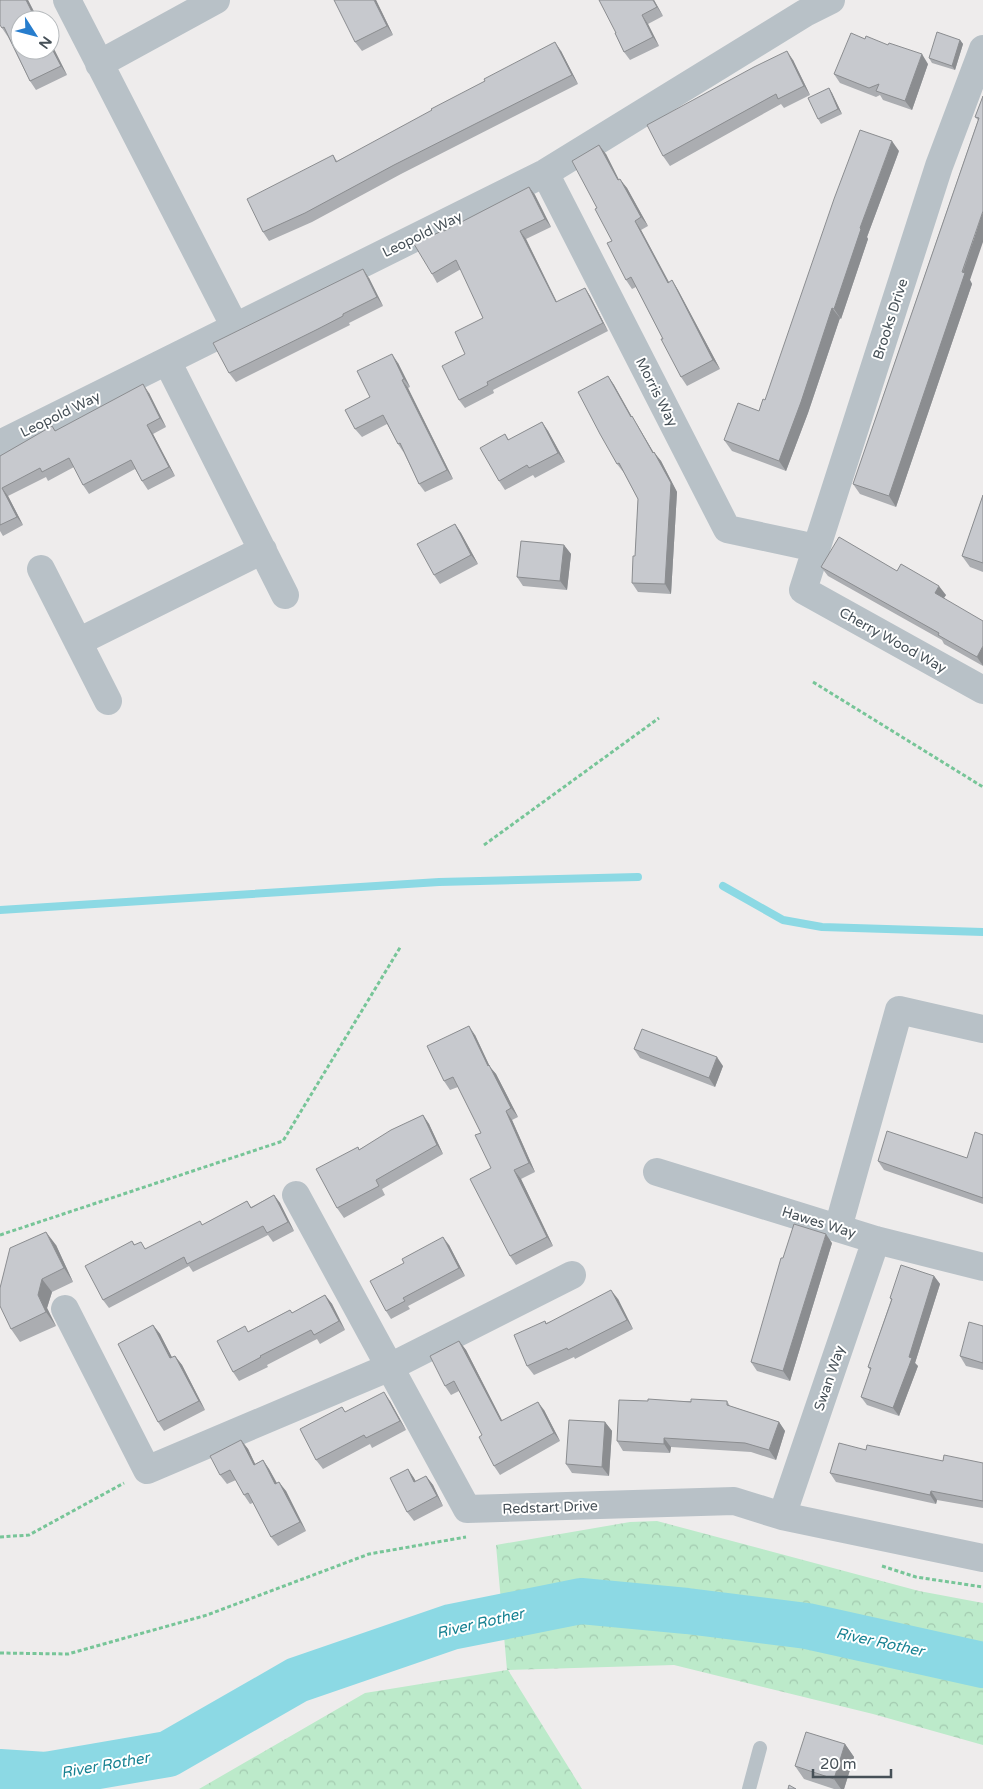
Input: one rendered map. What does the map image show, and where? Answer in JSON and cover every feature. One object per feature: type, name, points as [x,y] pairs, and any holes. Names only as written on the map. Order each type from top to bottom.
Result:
[{"type":"street","points":[[67,0],[235,327]]},
{"type":"street","points":[[100,64],[216,0]]},
{"type":"street","name":"Leopold Way","points":[[0,444],[545,173],[807,6],[831,0]]},
{"type":"street","name":"Brooks Drive","points":[[803,590],[939,166],[983,49]]},
{"type":"street","name":"Morris Way","points":[[545,173],[727,529],[816,548]]},
{"type":"street","points":[[167,361],[285,595]]},
{"type":"street","points":[[78,642],[263,550]]},
{"type":"street","points":[[40,568],[108,701]]},
{"type":"street","name":"Cherry Wood Way","points":[[803,590],[983,690]]},
{"type":"street","points":[[838,1228],[899,1010],[983,1030]]},
{"type":"street","name":"Hawes Way","points":[[657,1172],[876,1240],[983,1267]]},
{"type":"street","name":"Redstart Drive","points":[[296,1195],[467,1509],[734,1501],[782,1516],[983,1558]]},
{"type":"street","name":"Swan Way","points":[[782,1516],[876,1240]]},
{"type":"street","points":[[65,1309],[147,1470],[390,1367],[572,1276]]},
{"type":"lane","points":[[749,1789],[760,1748]]},
{"type":"path","points":[[813,682],[983,787]]},
{"type":"path","points":[[484,845],[659,718]]},
{"type":"path","points":[[0,1235],[283,1141],[401,946]]},
{"type":"path","points":[[0,1537],[29,1535],[147,1470]]},
{"type":"path","points":[[0,1653],[68,1654],[208,1615],[369,1554],[475,1536]]},
{"type":"green space","points":[[657,1521],[919,1591],[983,1603],[983,1745],[873,1714],[674,1665],[508,1670],[582,1789],[199,1789],[365,1693],[507,1670],[496,1545],[630,1522]]},
{"type":"building","points":[[0,0],[26,0],[31,10],[10,10],[10,39],[4,27],[2,28],[0,25]]},
{"type":"building","points":[[334,0],[374,0],[387,26],[355,42]]},
{"type":"building","points":[[599,0],[653,0],[657,7],[642,15],[653,37],[624,52]]},
{"type":"building","points":[[937,32],[960,40],[952,66],[929,58]]},
{"type":"building","points":[[851,33],[865,39],[866,36],[888,45],[889,43],[922,54],[905,101],[876,91],[879,84],[869,88],[834,74]]},
{"type":"building","points":[[555,42],[572,75],[394,165],[305,213],[263,232],[247,199],[333,155],[336,162],[485,81],[484,79]]},
{"type":"building","points":[[787,51],[804,86],[778,99],[776,94],[663,156],[647,125]]},
{"type":"building","points":[[20,60],[58,60],[61,66],[30,81]]},
{"type":"building","points":[[829,88],[838,109],[818,119],[808,98]]},
{"type":"building","points":[[983,96],[983,211],[962,272],[965,273],[889,496],[853,484],[979,118],[975,117]]},
{"type":"building","points":[[860,130],[892,141],[779,461],[724,440],[738,403],[759,411],[763,399],[765,400],[834,199]]},
{"type":"building","points":[[599,145],[641,217],[635,221],[668,283],[672,280],[713,360],[681,377],[631,277],[626,280],[607,243],[612,241],[572,161]]},
{"type":"building","points":[[529,187],[545,219],[520,231],[556,302],[585,288],[603,323],[487,382],[488,385],[459,400],[442,366],[465,354],[455,332],[483,318],[456,260],[432,274],[414,244],[444,231]]},
{"type":"building","points":[[363,269],[377,297],[318,329],[229,373],[213,343]]},
{"type":"building","points":[[392,354],[404,379],[402,380],[447,470],[419,484],[400,443],[398,444],[383,415],[355,429],[345,410],[370,397],[357,371]]},
{"type":"building","points":[[608,376],[671,483],[665,584],[632,583],[638,499],[578,392]]},
{"type":"building","points":[[143,384],[160,418],[147,425],[169,467],[142,481],[131,460],[83,485],[69,458],[42,472],[40,468],[2,488],[17,517],[0,525],[0,456],[52,426],[55,431]]},
{"type":"building","points":[[542,422],[558,453],[529,468],[527,465],[499,481],[480,448],[505,434],[508,440]]},
{"type":"building","points":[[983,495],[983,563],[962,556]]},
{"type":"building","points":[[455,524],[471,555],[434,575],[417,544]]},
{"type":"building","points":[[839,537],[897,571],[901,564],[939,586],[935,593],[983,621],[983,646],[977,657],[938,635],[939,633],[821,567]]},
{"type":"building","points":[[521,541],[564,545],[560,581],[517,577]]},
{"type":"building","points":[[469,1026],[511,1108],[506,1111],[529,1163],[514,1170],[547,1237],[510,1256],[470,1179],[491,1168],[475,1135],[481,1133],[453,1077],[444,1081],[427,1046]]},
{"type":"building","points":[[642,1029],[717,1057],[709,1078],[634,1049]]},
{"type":"building","points":[[423,1115],[437,1145],[376,1180],[379,1186],[337,1208],[316,1169],[358,1147],[359,1150],[391,1130]]},
{"type":"building","points":[[887,1131],[967,1158],[975,1132],[983,1135],[983,1198],[878,1161]]},
{"type":"building","points":[[274,1195],[288,1222],[267,1233],[263,1226],[187,1264],[184,1257],[103,1300],[85,1266],[132,1241],[134,1245],[141,1242],[145,1249],[200,1221],[202,1225],[247,1201],[251,1208]]},
{"type":"building","points":[[794,1224],[826,1234],[783,1371],[751,1362],[781,1258],[783,1258]]},
{"type":"building","points":[[46,1232],[64,1268],[42,1279],[38,1295],[46,1312],[11,1329],[0,1306],[0,1288],[10,1248]]},
{"type":"building","points":[[443,1237],[459,1268],[403,1298],[405,1301],[386,1311],[370,1281],[404,1263],[402,1259]]},
{"type":"building","points":[[901,1265],[934,1276],[909,1357],[912,1358],[893,1408],[861,1397],[871,1368],[868,1367],[892,1299],[890,1298]]},
{"type":"building","points":[[611,1290],[627,1320],[568,1350],[567,1348],[527,1366],[514,1335],[545,1321],[546,1324]]},
{"type":"building","points":[[325,1295],[339,1321],[314,1335],[311,1330],[233,1372],[217,1341],[245,1326],[248,1332],[290,1310],[292,1313]]},
{"type":"building","points":[[969,1322],[983,1326],[983,1363],[960,1356]]},
{"type":"building","points":[[153,1325],[170,1358],[175,1356],[199,1401],[158,1422],[118,1344]]},
{"type":"building","points":[[459,1341],[501,1421],[538,1402],[554,1433],[494,1466],[479,1437],[482,1435],[454,1381],[445,1386],[430,1356]]},
{"type":"building","points":[[384,1392],[400,1421],[366,1438],[364,1435],[316,1460],[300,1429],[342,1407],[345,1412]]},
{"type":"building","points":[[648,1399],[691,1402],[691,1399],[727,1401],[727,1405],[779,1422],[769,1450],[745,1443],[664,1438],[664,1444],[617,1441],[619,1400],[648,1401]]},
{"type":"building","points":[[569,1420],[605,1422],[602,1467],[566,1464]]},
{"type":"building","points":[[241,1440],[254,1465],[263,1460],[275,1484],[279,1482],[300,1522],[271,1537],[248,1493],[244,1495],[230,1470],[220,1475],[210,1456]]},
{"type":"building","points":[[839,1443],[866,1450],[867,1445],[943,1461],[944,1455],[983,1463],[983,1501],[931,1491],[930,1495],[830,1473]]},
{"type":"building","points":[[408,1469],[414,1482],[426,1476],[437,1496],[407,1512],[390,1478]]},
{"type":"building","points":[[806,1732],[845,1744],[834,1779],[795,1766]]},
{"type":"building","points":[[789,1785],[796,1789],[788,1789]]},
{"type":"waterway","points":[[0,910],[439,882],[638,877]]},
{"type":"waterway","points":[[723,886],[783,920],[822,927],[983,932]]},
{"type":"waterway","name":"River Rother","points":[[0,1772],[46,1775],[168,1754],[297,1680],[451,1627],[581,1601],[687,1611],[807,1626],[983,1665]]}]
